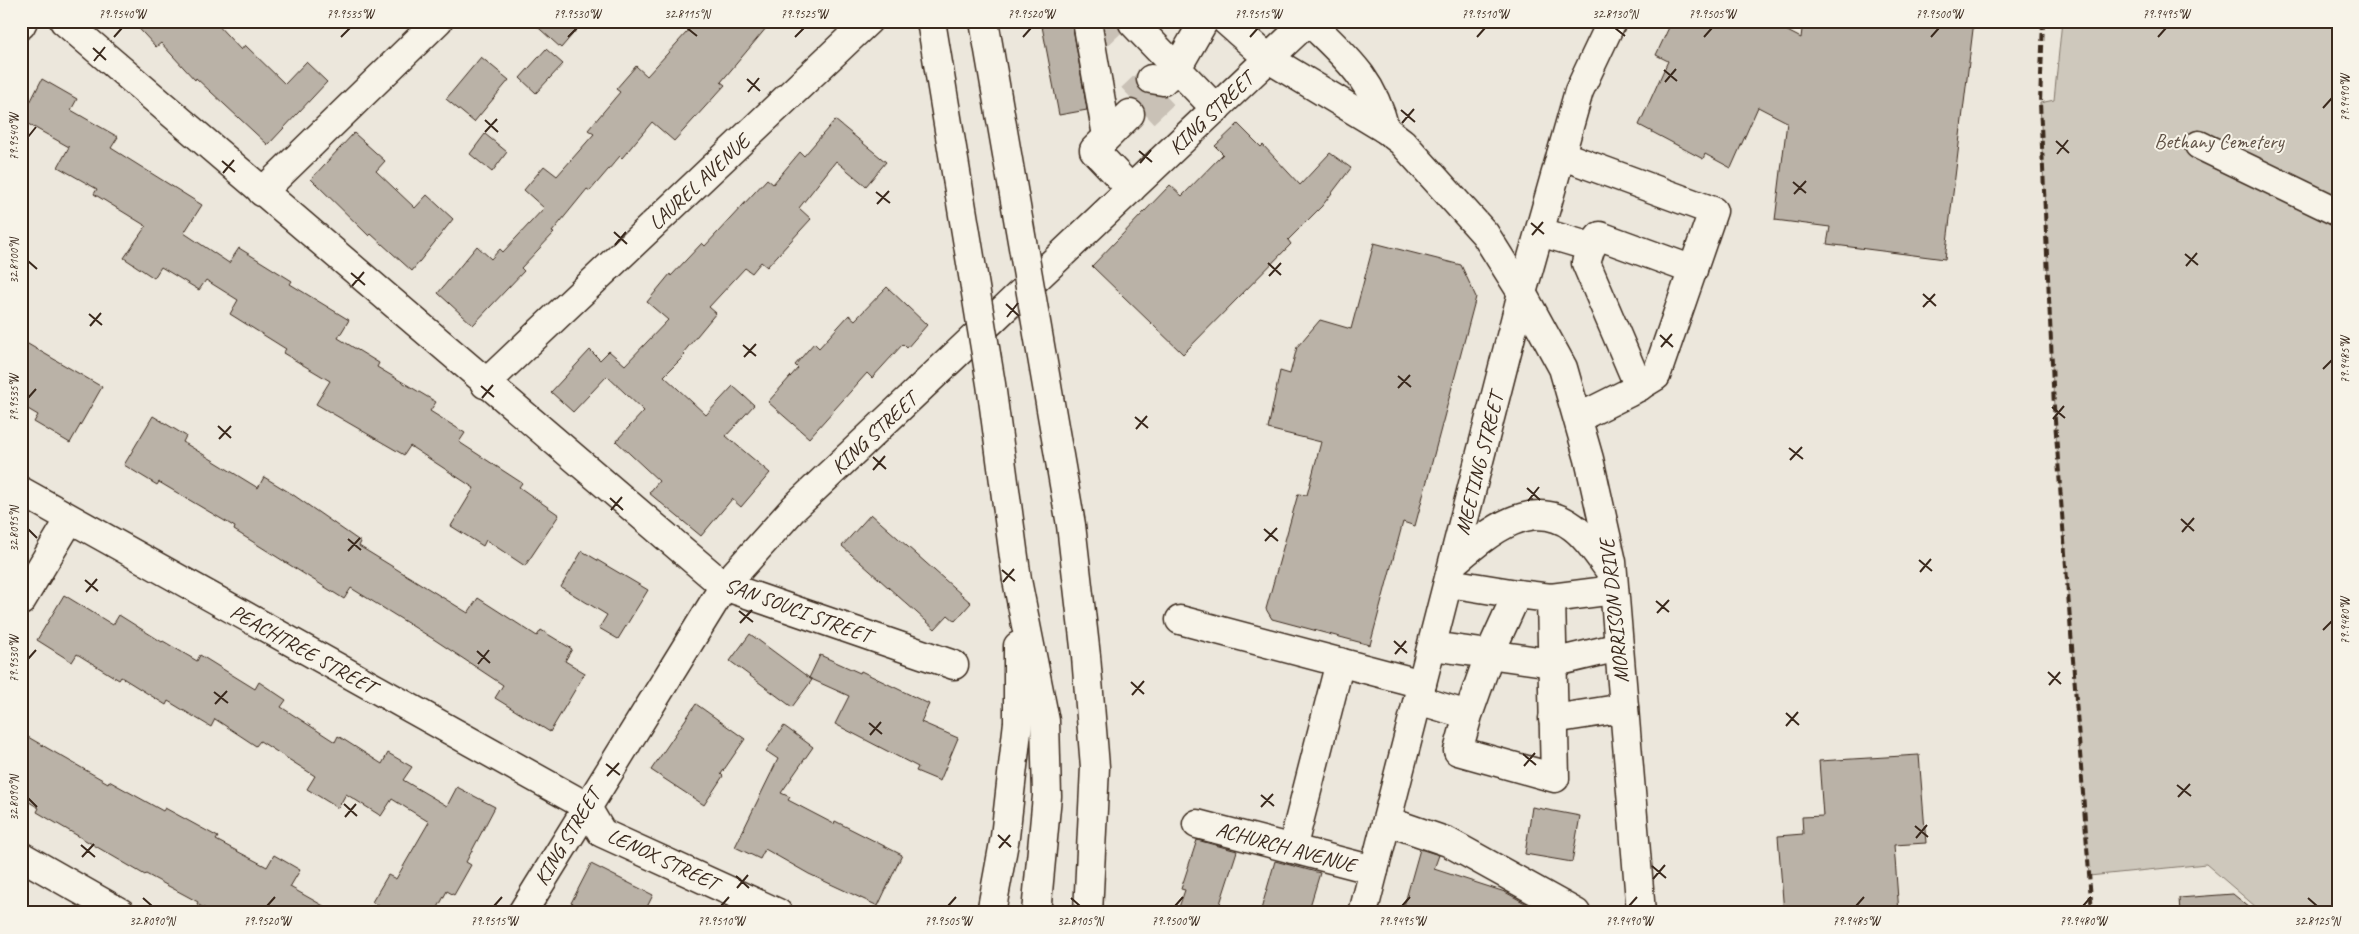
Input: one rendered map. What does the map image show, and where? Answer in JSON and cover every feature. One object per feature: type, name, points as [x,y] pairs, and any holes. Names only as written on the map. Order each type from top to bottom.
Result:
[{"type":"main road","points":[[21,25],[23,21]]},
{"type":"main road","name":"SAN SOUCI STREET","points":[[64,21],[485,384],[724,586],[954,665]]},
{"type":"main road","points":[[262,192],[438,21]]},
{"type":"main road","name":"LAUREL AVENUE","points":[[485,384],[868,21]]},
{"type":"main road","points":[[931,21],[991,384],[1017,580],[1045,721],[1047,796],[1036,913]]},
{"type":"main road","points":[[984,21],[1071,525],[1086,656],[1095,767],[1088,913]]},
{"type":"main road","points":[[1087,21],[1107,136]]},
{"type":"main road","points":[[1164,80],[1204,21]]},
{"type":"main road","name":"MORRISON DRIVE","points":[[1226,21],[1269,59],[1385,128],[1402,142],[1485,234],[1522,293],[1563,368],[1593,477],[1613,582],[1641,913]]},
{"type":"main road","points":[[1309,21],[1361,73],[1380,108],[1385,128]]},
{"type":"main road","name":"KING STREET","points":[[522,913],[586,806],[724,586],[794,508],[1309,21]]},
{"type":"main road","name":"MEETING STREET","points":[[1363,913],[1452,573],[1522,293],[1579,91],[1612,21]]},
{"type":"main road","points":[[1135,28],[1164,80],[1216,109]]},
{"type":"main road","points":[[1131,190],[1094,150],[1135,108]]},
{"type":"main road","points":[[2199,145],[2338,212]]},
{"type":"main road","points":[[1561,155],[1713,212],[1656,376],[1639,387],[1578,418]]},
{"type":"main road","points":[[1540,232],[1591,247]]},
{"type":"main road","points":[[1639,387],[1586,263],[1591,247],[1600,236],[1693,270]]},
{"type":"main road","name":"PEACHTREE STREET","points":[[21,491],[586,806]]},
{"type":"main road","points":[[1544,515],[1572,526],[1582,535],[1613,582],[1551,598],[1517,594],[1452,573],[1502,525],[1517,519],[1544,515]]},
{"type":"main road","points":[[21,601],[70,519]]},
{"type":"main road","points":[[991,913],[1005,837],[1018,722],[1017,580]]},
{"type":"main road","points":[[1517,594],[1490,653],[1468,715],[1458,751],[1555,778],[1551,598]]},
{"type":"main road","points":[[1180,620],[1340,662],[1420,692],[1468,715]]},
{"type":"main road","points":[[1432,646],[1552,663],[1619,648]]},
{"type":"main road","points":[[1292,849],[1340,662]]},
{"type":"main road","points":[[1553,719],[1624,708]]},
{"type":"main road","name":"LENOX STREET","points":[[586,806],[602,833],[778,913]]},
{"type":"main road","points":[[1387,821],[1448,842],[1576,913]]},
{"type":"main road","name":"ACHURCH AVENUE","points":[[1197,824],[1374,870]]},
{"type":"main road","points":[[21,856],[121,913]]},
{"type":"green space","name":"Bethany Cemetery","points":[[2062,21],[2338,21],[2338,913],[2263,913],[2206,864],[2089,876],[2054,407],[2040,103],[2054,100]]},
{"type":"building","points":[[132,21],[214,21],[241,50],[245,45],[285,84],[306,62],[327,82],[268,145],[196,78],[195,80],[161,43],[156,47]]},
{"type":"building","points":[[531,21],[584,21],[561,48]]},
{"type":"building","points":[[697,21],[772,21],[721,82],[725,85],[674,141],[652,122],[622,158],[620,156],[590,191],[587,189],[552,232],[554,233],[521,268],[524,271],[473,325],[438,293],[477,246],[491,259],[500,249],[503,252],[544,208],[524,190],[544,166],[557,176],[594,134],[588,130],[620,92],[616,89],[636,66],[647,76]]},
{"type":"building","points":[[1041,21],[1072,21],[1087,110],[1059,115]]},
{"type":"building","points":[[1672,21],[1768,21],[1801,38],[1803,21],[1974,21],[1945,259],[1827,244],[1830,227],[1775,220],[1787,122],[1758,107],[1731,168],[1705,154],[1703,159],[1639,125],[1668,61],[1656,55]]},
{"type":"building","points":[[546,49],[563,64],[536,93],[520,78]]},
{"type":"building","points":[[481,57],[509,80],[474,122],[446,99]]},
{"type":"building","points":[[42,79],[77,99],[71,110],[118,137],[111,148],[202,205],[184,233],[229,263],[239,248],[292,281],[290,284],[349,320],[338,338],[379,363],[377,367],[436,402],[430,411],[465,433],[459,442],[522,483],[519,487],[559,515],[525,566],[486,540],[483,546],[451,526],[474,488],[410,446],[404,455],[316,404],[330,381],[283,353],[286,349],[230,314],[238,300],[206,280],[199,290],[161,267],[154,278],[124,258],[146,226],[94,194],[97,189],[58,167],[69,147],[21,120]]},
{"type":"building","points":[[835,120],[886,162],[866,186],[836,161],[799,208],[811,219],[767,267],[761,262],[752,273],[745,268],[709,307],[716,313],[683,353],[685,355],[664,376],[706,415],[733,386],[754,405],[726,436],[770,473],[741,507],[732,499],[701,536],[649,493],[659,481],[616,441],[644,411],[607,376],[573,412],[551,392],[590,350],[600,360],[609,351],[625,365],[668,320],[647,302],[670,274],[671,276],[702,243],[705,246],[767,179],[773,184],[800,152],[804,156]]},
{"type":"building","points":[[1238,124],[1261,147],[1263,145],[1300,185],[1330,153],[1351,168],[1322,206],[1288,240],[1291,244],[1183,354],[1092,266],[1170,185],[1182,196],[1223,154],[1215,146]]},
{"type":"building","points":[[354,133],[385,161],[376,171],[415,208],[427,195],[453,219],[412,271],[371,234],[369,236],[311,179]]},
{"type":"building","points":[[485,134],[507,152],[492,172],[470,154]]},
{"type":"building","points":[[1374,243],[1461,265],[1476,297],[1415,526],[1403,522],[1370,645],[1272,619],[1266,609],[1298,494],[1307,495],[1321,442],[1268,429],[1280,371],[1290,374],[1297,347],[1320,320],[1351,329]]},
{"type":"building","points":[[887,287],[927,325],[907,348],[903,344],[872,378],[867,373],[809,438],[768,402],[798,368],[795,365],[814,343],[819,348],[849,315],[855,320]]},
{"type":"building","points":[[21,340],[102,387],[70,443],[34,422],[38,415],[21,405]]},
{"type":"building","points":[[153,416],[186,436],[183,442],[258,488],[264,477],[292,494],[361,542],[359,546],[468,613],[478,598],[537,636],[541,630],[572,649],[565,661],[585,673],[550,732],[495,698],[503,685],[435,640],[351,588],[344,599],[234,530],[235,527],[159,482],[157,485],[124,465]]},
{"type":"building","points":[[871,514],[971,603],[955,621],[948,615],[935,629],[842,546]]},
{"type":"building","points":[[582,551],[648,590],[618,639],[599,628],[607,615],[561,587]]},
{"type":"building","points":[[64,595],[113,625],[119,615],[197,661],[200,655],[255,689],[259,682],[286,700],[281,707],[335,742],[338,736],[382,764],[388,753],[412,767],[403,780],[447,806],[457,787],[495,807],[466,862],[471,865],[454,895],[447,891],[435,913],[391,913],[372,902],[388,875],[396,879],[429,822],[392,799],[381,816],[346,794],[338,808],[307,789],[315,776],[260,741],[256,746],[215,719],[211,727],[168,701],[166,705],[121,677],[119,680],[77,654],[72,662],[37,640]]},
{"type":"building","points":[[750,634],[812,680],[792,707],[730,661]]},
{"type":"building","points":[[820,655],[860,673],[861,671],[929,704],[921,722],[958,738],[940,781],[916,771],[918,767],[835,724],[849,696],[809,678]]},
{"type":"building","points":[[696,704],[745,739],[721,774],[723,776],[704,805],[651,770]]},
{"type":"building","points":[[784,726],[813,747],[781,793],[790,797],[788,800],[834,824],[835,821],[902,855],[878,906],[809,874],[765,849],[760,859],[735,847],[778,759],[766,751]]},
{"type":"building","points":[[21,733],[108,783],[109,781],[163,811],[165,808],[218,837],[216,840],[267,867],[274,855],[300,870],[290,887],[336,913],[213,913],[197,904],[198,902],[145,875],[37,812],[39,808],[21,797]]},
{"type":"building","points":[[1919,755],[1926,843],[1894,845],[1899,913],[1784,913],[1778,836],[1803,834],[1802,817],[1823,816],[1819,761]]},
{"type":"building","points":[[1532,807],[1580,816],[1572,862],[1525,854]]},
{"type":"building","points":[[1197,840],[1237,851],[1217,913],[1177,913],[1185,890],[1181,889]]},
{"type":"building","points":[[1420,849],[1439,855],[1434,869],[1505,892],[1543,913],[1402,913]]},
{"type":"building","points":[[1275,861],[1320,873],[1308,913],[1260,913]]},
{"type":"building","points":[[591,864],[653,895],[644,913],[593,913],[571,903]]},
{"type":"building","points":[[2233,894],[2256,913],[2180,913],[2179,898]]},
{"type":"tunnel","points":[[1104,21],[1118,36]]},
{"type":"tunnel","points":[[1131,98],[1151,79]]},
{"type":"tunnel","points":[[1144,113],[1164,94]]},
{"type":"railway","points":[[2043,21],[2040,103],[2054,407],[2092,913]]}]
